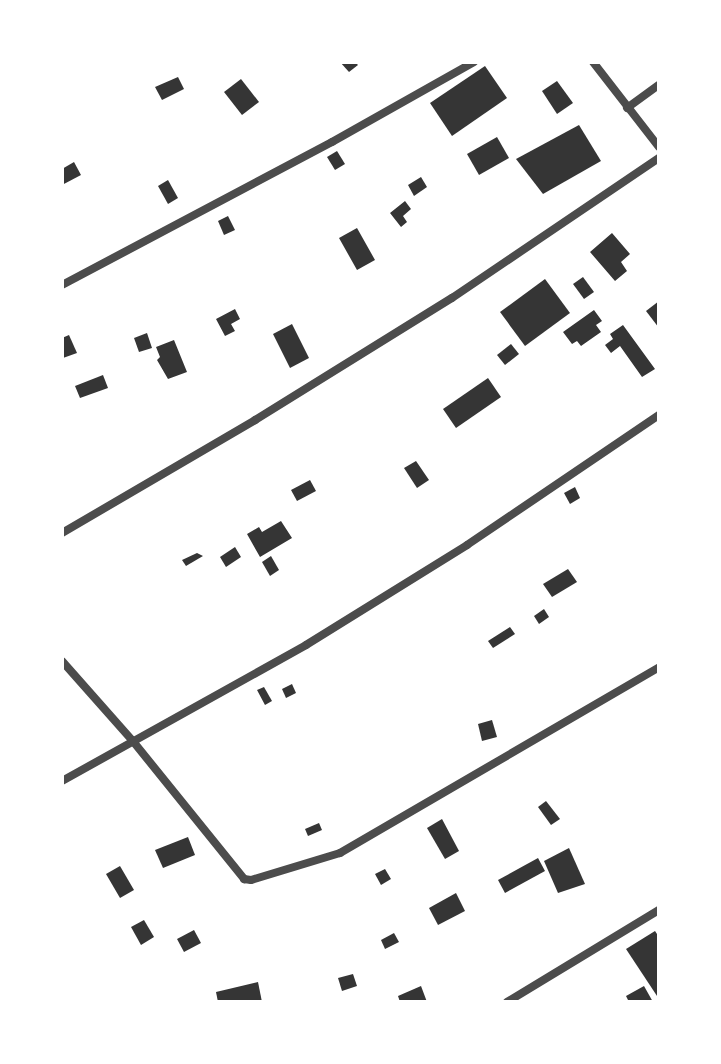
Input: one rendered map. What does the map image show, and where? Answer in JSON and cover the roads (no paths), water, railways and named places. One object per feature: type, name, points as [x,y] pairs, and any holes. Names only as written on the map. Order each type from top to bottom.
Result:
[{"type":"street","points":[[62,285],[332,142],[474,62]]},
{"type":"street","points":[[593,62],[659,147]]},
{"type":"street","points":[[627,108],[659,85]]},
{"type":"street","points":[[62,533],[255,420],[452,298],[659,158]]},
{"type":"street","points":[[62,781],[306,645],[467,545],[659,415]]},
{"type":"street","points":[[62,661],[132,740],[244,879],[258,880],[340,853],[659,667]]},
{"type":"street","points":[[507,1002],[659,910]]}]
